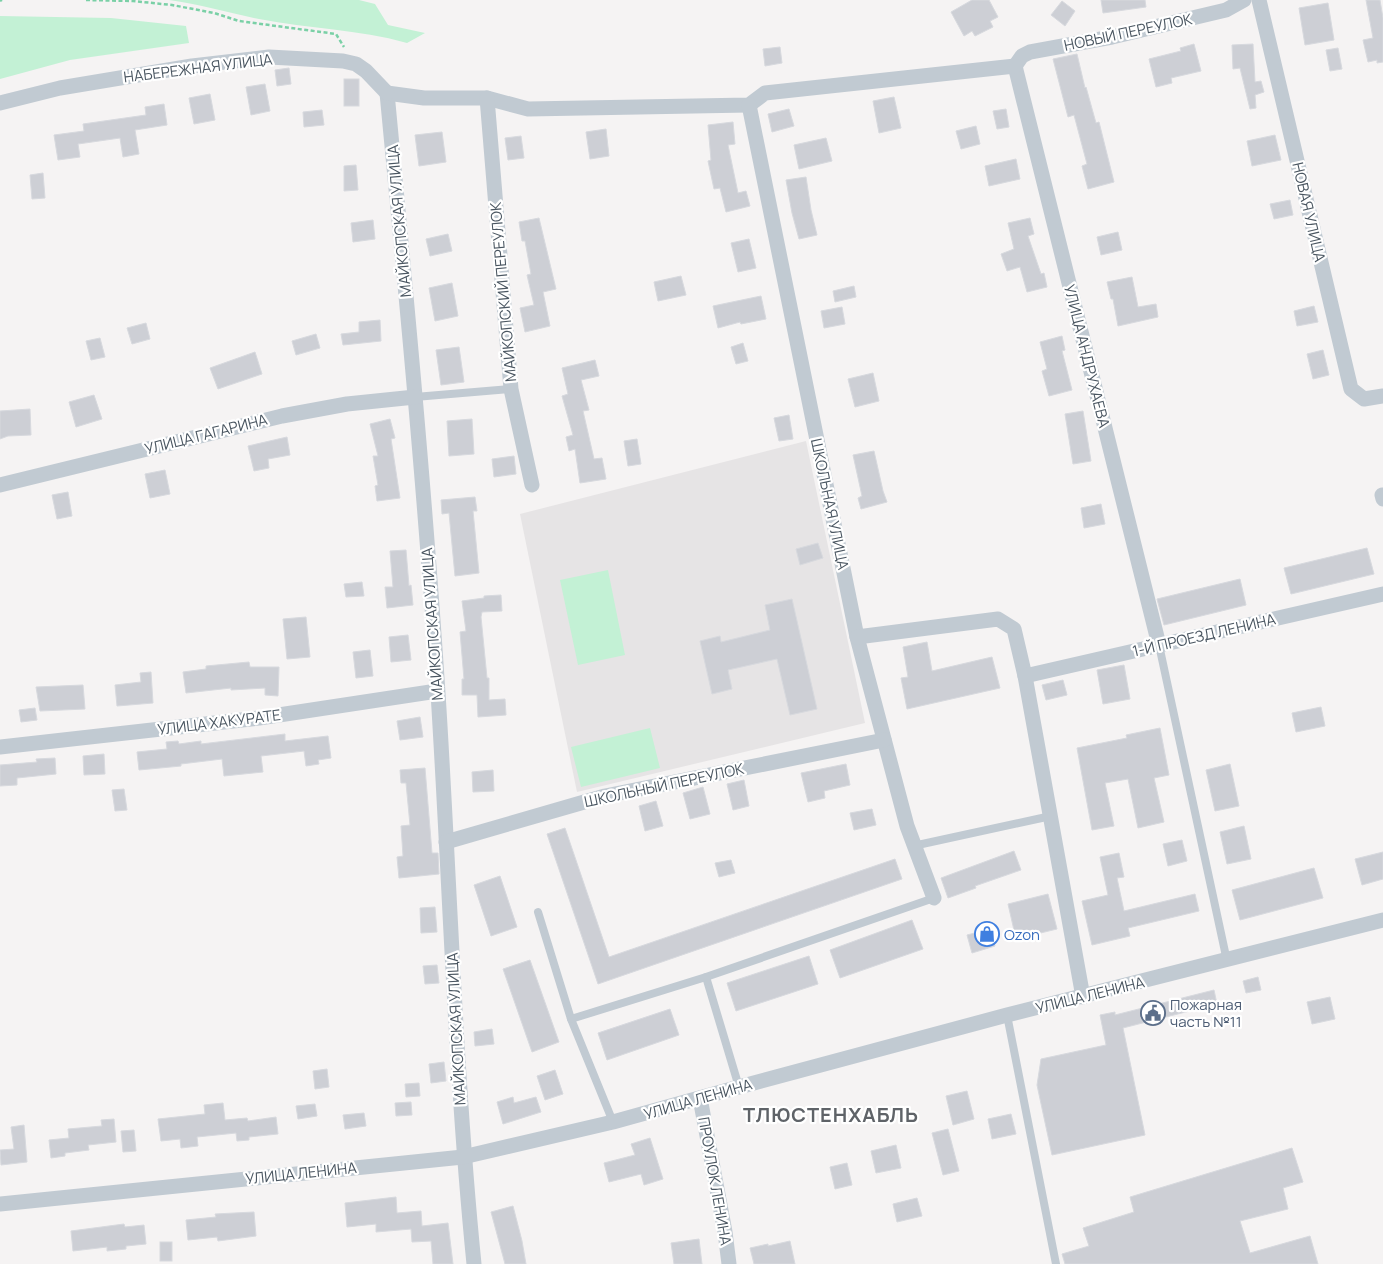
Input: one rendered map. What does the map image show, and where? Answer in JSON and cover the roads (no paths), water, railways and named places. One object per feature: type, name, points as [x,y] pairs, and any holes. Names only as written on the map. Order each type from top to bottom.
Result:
[{"type":"street","name":"НОВЫЙ ПЕРЕУЛОК","points":[[1015,66],[1022,56],[1030,52],[1112,38],[1226,10],[1244,0]]},
{"type":"street","name":"НОВАЯ УЛИЦА","points":[[1259,0],[1351,389],[1364,398],[1383,396]]},
{"type":"street","name":"НАБЕРЕЖНАЯ УЛИЦА","points":[[0,103],[79,85],[192,66],[269,57],[344,61],[356,64],[366,71],[387,93]]},
{"type":"street","points":[[387,93],[424,98],[487,98],[528,109],[748,105],[765,93],[1015,66]]},
{"type":"street","name":"УЛИЦА АНДРУХАЕВА","points":[[1015,66],[1159,645]]},
{"type":"street","name":"МАЙКОПСКАЯ УЛИЦА","points":[[387,93],[415,397],[437,691],[463,1157],[474,1264]]},
{"type":"street","name":"МАЙКОПСКИЙ ПЕРЕУЛОК","points":[[487,98],[511,389],[532,485]]},
{"type":"street","name":"ШКОЛЬНАЯ УЛИЦА","points":[[748,105],[857,637],[913,846],[934,898]]},
{"type":"street","name":"УЛИЦА ГАГАРИНА","points":[[0,485],[282,416],[347,404],[415,397]]},
{"type":"street","name":"1-Й ПРОЕЗД ЛЕНИНА","points":[[1025,676],[1383,594]]},
{"type":"street","points":[[857,637],[998,618],[1014,629],[1025,676],[1083,997]]},
{"type":"street","name":"УЛИЦА ХАКУРАТЕ","points":[[0,746],[259,718],[437,691]]},
{"type":"street","name":"ШКОЛЬНЫЙ ПЕРЕУЛОК","points":[[446,842],[605,796],[884,740]]},
{"type":"street","name":"УЛИЦА ЛЕНИНА","points":[[0,1204],[463,1157],[613,1122],[1007,1016],[1383,920]]},
{"type":"street","name":"ПРОУЛОК ЛЕНИНА","points":[[700,1098],[725,1232],[729,1264]]},
{"type":"lane","points":[[415,397],[511,389]]},
{"type":"lane","points":[[1159,645],[1227,961]]},
{"type":"lane","points":[[913,846],[1051,816]]},
{"type":"lane","points":[[571,1019],[706,976],[934,898]]},
{"type":"lane","points":[[538,912],[571,1019],[613,1122]]},
{"type":"lane","points":[[706,976],[739,1087]]},
{"type":"lane","points":[[1007,1016],[1056,1264]]},
{"type":"place","name":"Ozon","points":[[987,934]]},
{"type":"place","name":"Пожарная часть №11","points":[[1153,1013]]},
{"type":"district","name":"ТЛЮСТЕНХАБЛЬ","points":[[831,1114]]}]
